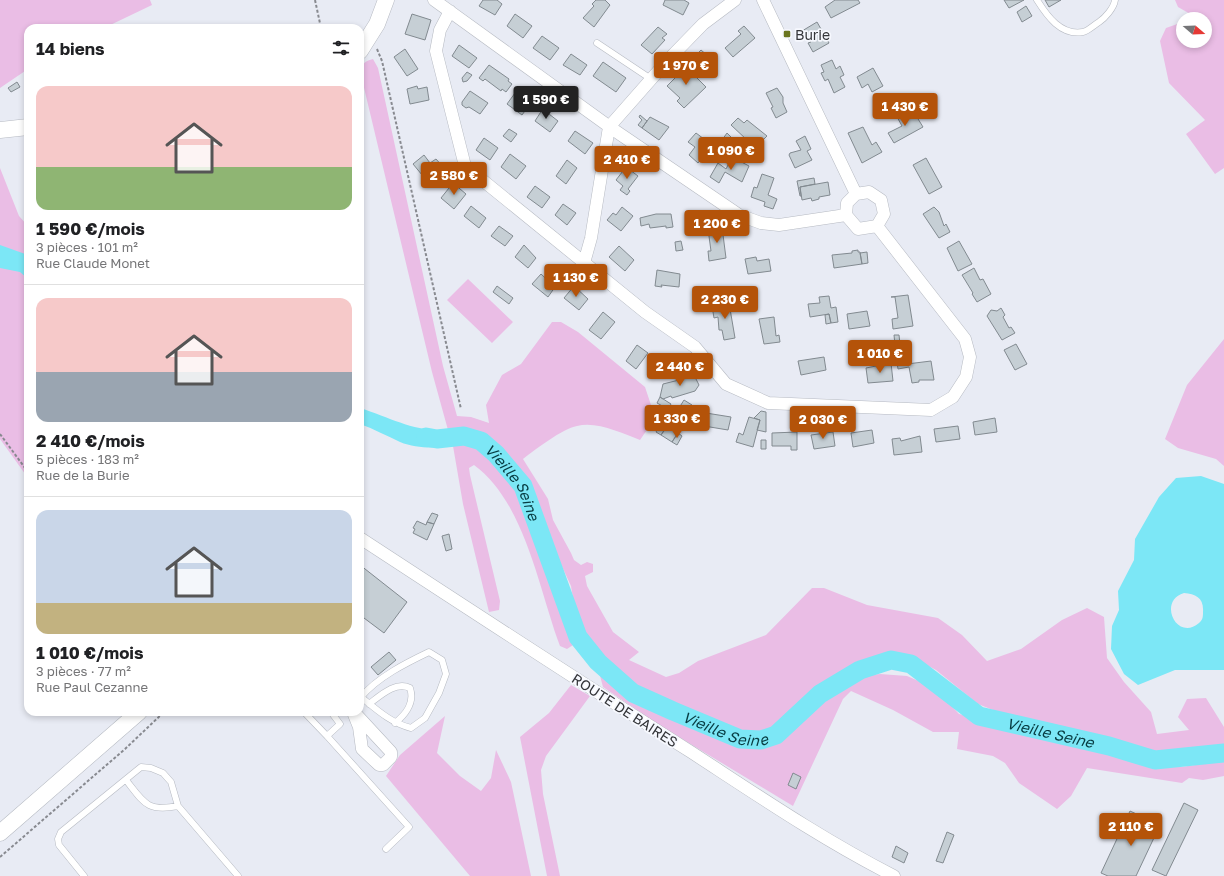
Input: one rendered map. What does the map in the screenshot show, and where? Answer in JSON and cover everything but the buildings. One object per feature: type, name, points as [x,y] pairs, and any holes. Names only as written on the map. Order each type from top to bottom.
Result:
[{"type":"street","points":[[366,42],[386,0]]},
{"type":"street","points":[[434,0],[609,127],[739,215],[761,223],[779,225],[846,215]]},
{"type":"street","points":[[584,263],[591,238],[609,127],[651,79],[703,24],[735,0]]},
{"type":"street","points":[[763,0],[856,194]]},
{"type":"street","points":[[450,11],[440,30],[436,52],[466,166],[645,312],[695,347],[726,384],[768,403],[931,410],[953,397],[966,377],[970,357],[966,339],[877,226]]},
{"type":"street","points":[[0,130],[24,127]]},
{"type":"street","points":[[870,192],[881,200],[884,214],[877,226],[858,229],[846,215],[847,203],[856,194],[870,192]]},
{"type":"street","name":"ROUTE DE BAIRES","points":[[364,541],[808,828],[860,859],[894,876]]},
{"type":"street","points":[[0,833],[134,716]]},
{"type":"lane","points":[[1037,0],[1047,17],[1062,29],[1072,32],[1084,32],[1104,19],[1115,0]]},
{"type":"lane","points":[[597,43],[651,79]]},
{"type":"lane","points":[[364,694],[370,687],[412,660],[429,652],[442,660],[446,674],[425,718],[411,728],[395,723],[364,700]]},
{"type":"lane","points":[[369,704],[397,686],[403,685],[410,688],[413,695],[410,708],[395,723]]},
{"type":"lane","points":[[308,716],[408,827],[386,849]]},
{"type":"lane","points":[[327,736],[340,724],[334,716]]},
{"type":"lane","points":[[84,876],[59,846],[58,839],[61,832],[141,767],[151,768],[163,773],[171,782],[178,806],[238,876]]},
{"type":"lane","points":[[126,780],[141,800],[151,807],[161,809],[178,806]]},
{"type":"path","points":[[315,0],[321,24]]},
{"type":"path","points":[[366,42],[382,61],[461,409]]},
{"type":"path","points":[[0,434],[24,467]]},
{"type":"path","points":[[0,857],[125,749],[160,716]]},
{"type":"shaded area","points":[[0,0],[150,0],[152,5],[112,24],[24,24],[24,72],[0,88]]},
{"type":"shaded area","points":[[1175,0],[1224,0],[1224,168],[1215,174],[1186,134],[1205,120],[1169,83],[1160,41],[1166,28],[1176,24],[1176,48],[1212,48],[1212,12],[1187,12],[1178,7]]},
{"type":"shaded area","points":[[373,59],[378,68],[443,366],[457,416],[471,417],[489,423],[486,405],[502,375],[521,364],[552,322],[561,322],[578,332],[645,387],[651,405],[657,415],[640,440],[601,426],[577,426],[557,435],[523,459],[548,499],[553,520],[574,560],[581,565],[587,562],[593,564],[593,572],[585,576],[587,586],[613,632],[639,652],[629,660],[666,677],[679,673],[698,661],[766,635],[812,588],[824,588],[867,605],[938,618],[962,635],[987,661],[1021,649],[1062,620],[1087,608],[1104,617],[1107,658],[1124,682],[1151,712],[1157,734],[1189,730],[1178,717],[1187,699],[1206,698],[1224,727],[1224,749],[1157,755],[1129,745],[1003,714],[978,704],[936,670],[915,659],[893,654],[849,670],[815,691],[773,733],[757,738],[738,735],[694,718],[640,694],[622,680],[592,648],[577,623],[571,586],[553,547],[533,496],[509,459],[486,438],[472,431],[448,430],[432,372],[364,88],[364,64]]},
{"type":"shaded area","points":[[0,168],[19,216],[24,222],[24,472],[0,439]]},
{"type":"shaded area","points":[[468,279],[513,322],[492,343],[447,300]]},
{"type":"shaded area","points":[[1224,339],[1224,466],[1216,459],[1178,448],[1165,439],[1187,385]]},
{"type":"shaded area","points":[[468,443],[476,444],[490,453],[517,493],[571,637],[573,645],[567,649],[560,646],[537,574],[518,524],[506,501],[491,481],[474,465],[469,468],[470,475],[500,601],[499,610],[489,612],[463,504],[453,446]]},
{"type":"shaded area","points":[[598,668],[638,701],[735,743],[759,746],[778,739],[819,702],[859,676],[880,674],[907,676],[935,688],[959,714],[1160,765],[1181,767],[1224,761],[1224,776],[1203,780],[1189,778],[1182,783],[1087,768],[1071,796],[1057,809],[1019,783],[1005,763],[993,756],[957,749],[959,732],[933,732],[893,710],[851,691],[843,699],[793,806],[659,725],[603,687]]},
{"type":"shaded area","points":[[571,685],[590,696],[546,756],[541,770],[543,794],[560,876],[547,876],[520,737],[549,713]]},
{"type":"shaded area","points":[[445,716],[437,753],[460,776],[481,791],[491,778],[496,750],[511,782],[531,876],[470,876],[386,776],[400,755]]},
{"type":"water","points":[[0,245],[24,254],[24,276],[20,272],[0,268]]},
{"type":"water","points":[[364,409],[413,427],[448,430],[453,446],[420,447],[400,442],[364,426]]},
{"type":"water","points":[[1201,476],[1224,484],[1224,670],[1175,670],[1138,685],[1124,674],[1111,649],[1112,626],[1119,610],[1118,591],[1134,560],[1135,539],[1159,497],[1176,478]],"holes":[[[1184,593],[1196,596],[1201,600],[1203,616],[1199,623],[1191,627],[1184,627],[1177,624],[1171,611],[1172,604],[1176,597]]]},
{"type":"waterway","name":"Vieille Seine","points":[[426,437],[437,439],[464,436],[481,441],[496,454],[523,486],[578,637],[598,662],[633,693],[740,739],[761,740],[776,735],[820,694],[860,670],[891,660],[911,664],[979,716],[1109,746],[1155,760],[1224,753]]},
{"type":"place","name":"Burie","points":[[787,34]]}]
